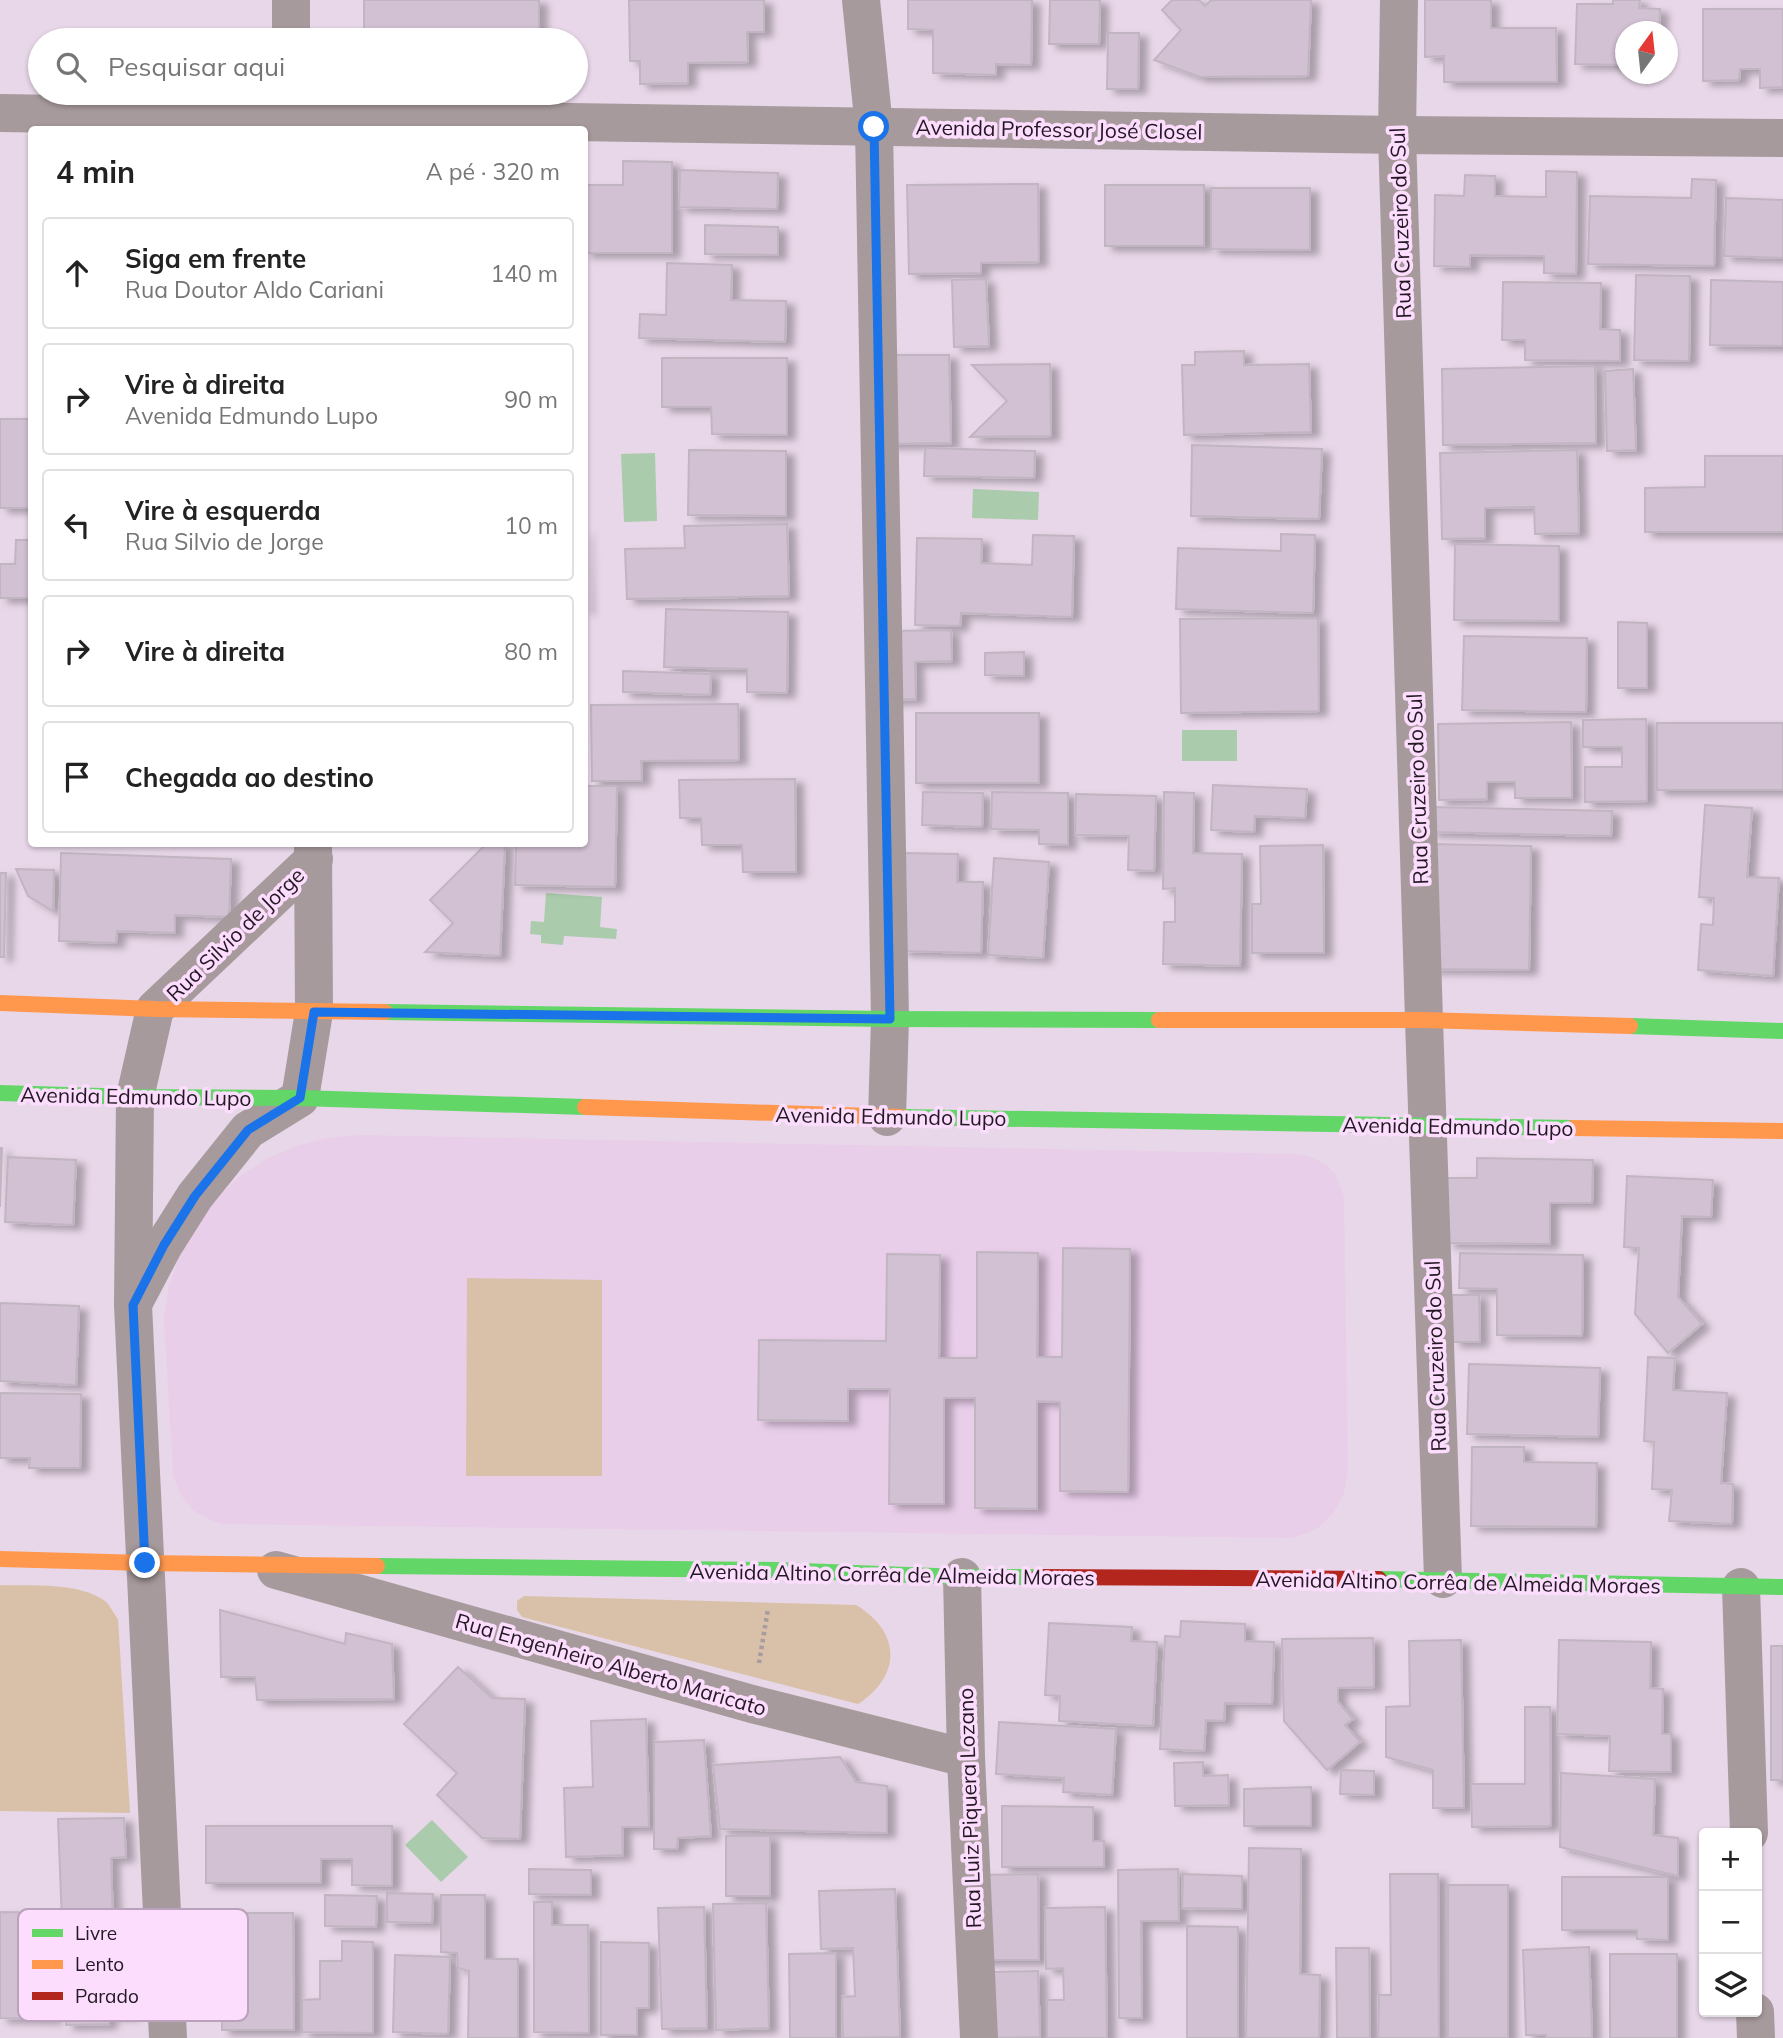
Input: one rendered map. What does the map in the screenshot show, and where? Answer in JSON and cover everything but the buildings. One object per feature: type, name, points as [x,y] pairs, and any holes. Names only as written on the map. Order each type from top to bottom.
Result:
[{"type":"street","points":[[291,0],[291,28]]},
{"type":"street","points":[[861,0],[874,127],[890,1019],[887,1117]]},
{"type":"street","name":"Rua Cruzeiro do Sul","points":[[1398,0],[1397,135],[1443,1578]]},
{"type":"street","name":"Avenida Professor José Closel","points":[[0,113],[292,114],[874,127],[1783,138]]},
{"type":"street","name":"Rua Silvio de Jorge","points":[[155,1009],[314,851]]},
{"type":"street","name":"Rua Silvio de Jorge","points":[[300,1098],[314,1012],[314,851]]},
{"type":"street","points":[[0,1003],[314,1012],[890,1019],[1424,1020],[1783,1031]]},
{"type":"street","points":[[155,1009],[135,1097],[133,1305],[162,1909]]},
{"type":"street","name":"Avenida Edmundo Lupo","points":[[0,1093],[300,1098],[887,1117],[1783,1132]]},
{"type":"street","points":[[133,1305],[164,1245],[195,1196],[248,1130],[300,1098]]},
{"type":"street","name":"Avenida Altino Corrêa de Almeida Moraes","points":[[0,1559],[258,1565],[775,1570],[962,1577],[1443,1578],[1783,1587]]},
{"type":"street","name":"Rua Engenheiro Alberto Maricato","points":[[258,1565],[752,1704],[966,1758]]},
{"type":"street","name":"Rua Luiz Piquera Lozano","points":[[962,1577],[966,1758],[979,2038]]},
{"type":"street","points":[[1741,1587],[1749,1828]]},
{"type":"street","points":[[1755,2017],[1756,2038]]},
{"type":"path","points":[[752,1704],[775,1570]]},
{"type":"shaded area","points":[[655,453],[657,521],[624,522],[621,454]]},
{"type":"shaded area","points":[[973,489],[1039,492],[1038,520],[972,518]]},
{"type":"shaded area","points":[[1182,730],[1237,730],[1237,761],[1182,761]]},
{"type":"shaded area","points":[[546,893],[602,897],[600,927],[617,929],[616,939],[564,936],[563,945],[541,943],[541,935],[530,934],[531,921],[544,922]]},
{"type":"shaded area","points":[[360,1135],[1298,1154],[1315,1158],[1335,1174],[1344,1197],[1348,1472],[1344,1493],[1334,1512],[1320,1526],[1311,1532],[1291,1538],[223,1524],[213,1521],[194,1511],[187,1503],[173,1475],[164,1318],[169,1286],[180,1254],[215,1200],[239,1177],[266,1159],[296,1146],[328,1138]]},
{"type":"shaded area","points":[[467,1278],[602,1280],[602,1476],[466,1476]]},
{"type":"shaded area","points":[[0,1585],[54,1586],[82,1591],[105,1601],[118,1619],[130,1813],[0,1811]]},
{"type":"shaded area","points":[[524,1596],[856,1605],[871,1616],[888,1641],[889,1667],[883,1680],[858,1704],[522,1617],[517,1610],[517,1601]]},
{"type":"shaded area","points":[[432,1820],[468,1857],[441,1882],[405,1845]]},
{"type":"traffic: fast","points":[[385,1012],[1159,1020]]},
{"type":"traffic: fast","points":[[1630,1026],[1783,1031]]},
{"type":"traffic: fast","points":[[0,1093],[300,1098],[585,1107]]},
{"type":"traffic: fast","points":[[902,1117],[1573,1128]]},
{"type":"traffic: fast","points":[[377,1566],[775,1570],[1038,1577]]},
{"type":"traffic: fast","points":[[1379,1579],[1783,1587]]},
{"type":"traffic: slow","points":[[0,1003],[155,1009],[385,1012]]},
{"type":"traffic: slow","points":[[1159,1020],[1424,1020],[1630,1026]]},
{"type":"traffic: slow","points":[[585,1107],[902,1117]]},
{"type":"traffic: slow","points":[[1573,1128],[1783,1131]]},
{"type":"traffic: slow","points":[[0,1559],[377,1566]]},
{"type":"traffic: jam","points":[[1038,1577],[1379,1579]]},
{"type":"route","points":[[145,1563],[133,1305],[164,1245],[195,1196],[248,1130],[300,1098],[314,1012],[890,1019],[874,127]]}]
